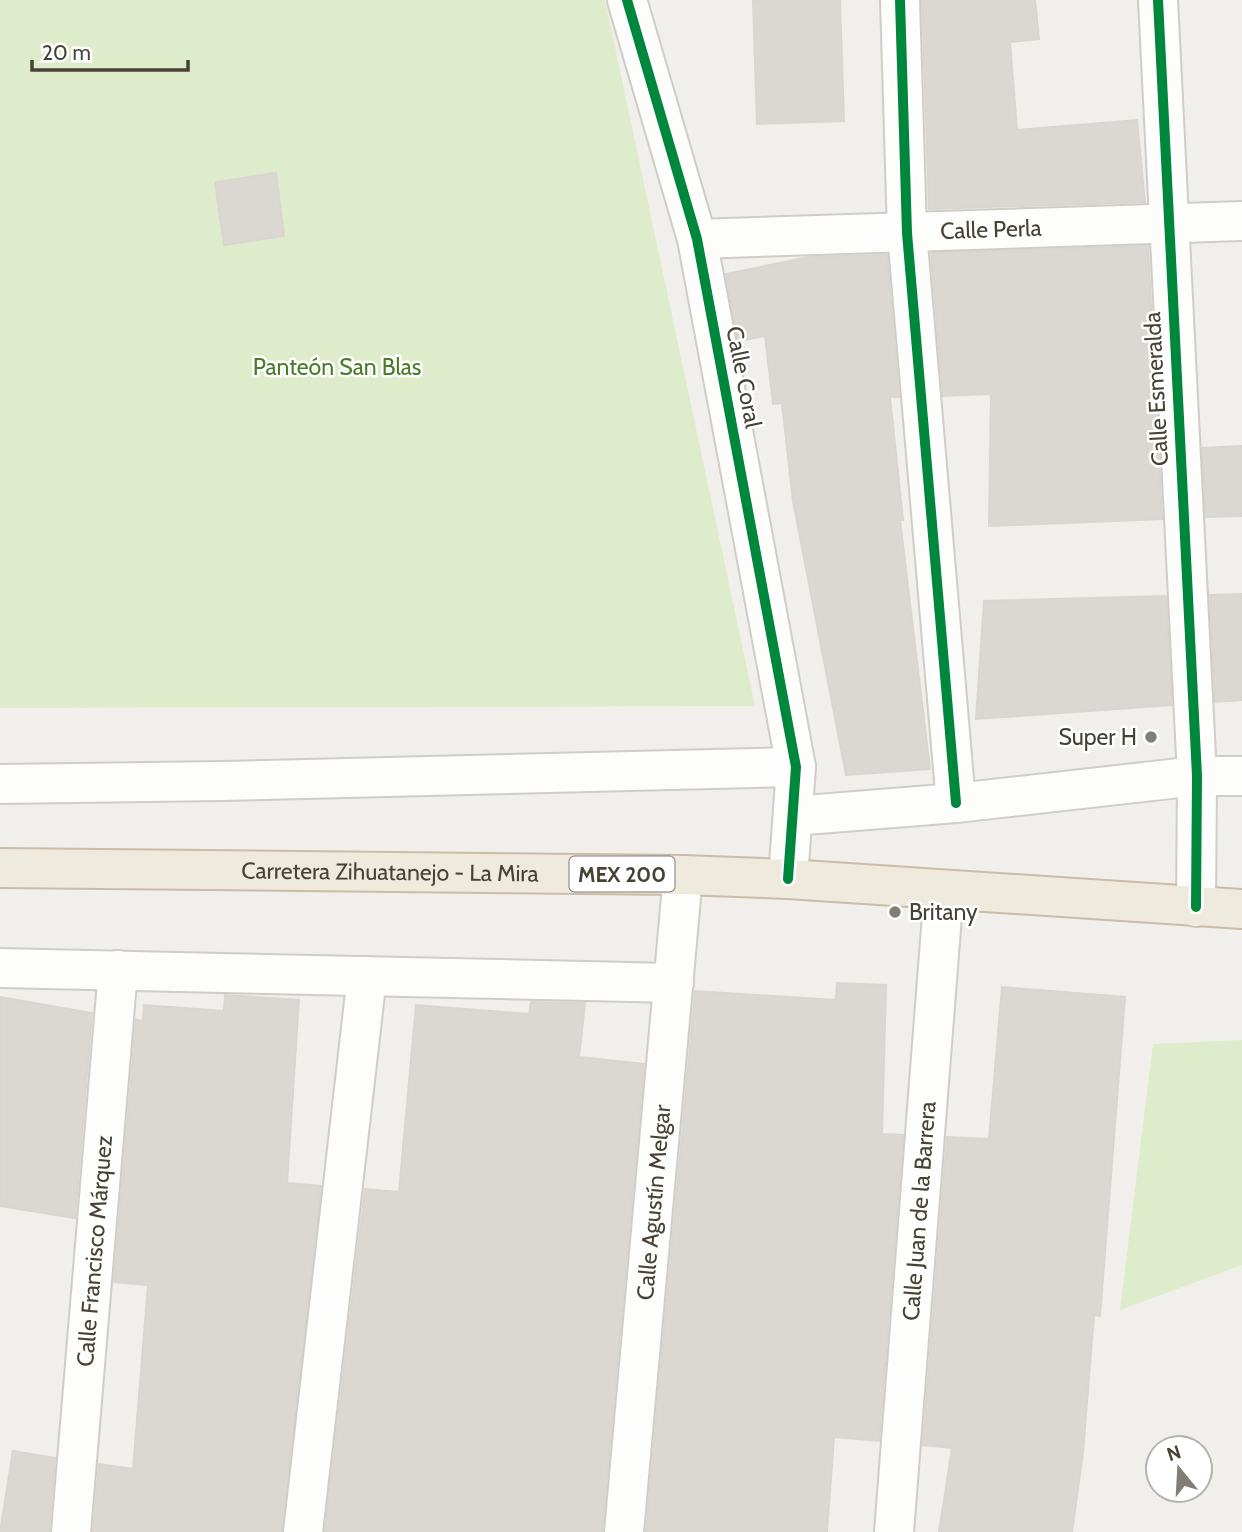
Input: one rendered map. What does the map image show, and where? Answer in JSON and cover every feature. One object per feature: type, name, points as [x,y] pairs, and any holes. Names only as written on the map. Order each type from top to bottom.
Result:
[{"type":"highway","name":"Carretera Zihuatanejo - La Mira","points":[[0,868],[683,875],[788,879],[1242,909]]},
{"type":"street","name":"Calle Coral","points":[[626,0],[697,240],[796,767],[788,879]]},
{"type":"street","points":[[900,0],[908,233],[956,803]]},
{"type":"street","name":"Calle Esmeralda","points":[[1158,0],[1197,776],[1196,906]]},
{"type":"street","name":"Calle Perla","points":[[697,240],[1242,221]]},
{"type":"street","points":[[0,784],[796,767]]},
{"type":"street","points":[[793,816],[956,803],[1197,776],[1242,776]]},
{"type":"street","name":"Calle Agustín Melgar","points":[[624,1532],[683,875]]},
{"type":"street","name":"Calle Juan de la Barrera","points":[[894,1532],[944,890]]},
{"type":"street","points":[[0,968],[674,982]]},
{"type":"street","name":"Calle Francisco Márquez","points":[[71,1532],[118,970]]},
{"type":"street","points":[[303,1532],[367,976]]},
{"type":"green space","name":"Panteón San Blas","points":[[0,0],[605,0],[755,706],[0,708]]},
{"type":"green space","points":[[1242,1040],[1242,1265],[1120,1310],[1153,1044]]},
{"type":"building","points":[[753,0],[840,0],[844,121],[757,124]]},
{"type":"building","points":[[922,0],[1035,0],[1039,39],[1010,42],[1017,130],[1137,120],[1145,202],[929,209]]},
{"type":"building","points":[[276,173],[284,236],[224,245],[215,182]]},
{"type":"building","points":[[1148,246],[1162,519],[989,526],[991,394],[943,396],[931,253]]},
{"type":"building","points":[[887,255],[899,397],[890,397],[903,520],[900,520],[930,769],[846,775],[793,501],[782,403],[773,404],[765,336],[738,341],[726,274],[809,257]]},
{"type":"building","points":[[1242,446],[1242,516],[1206,517],[1202,448]]},
{"type":"building","points":[[1242,594],[1242,700],[1215,702],[1210,595]]},
{"type":"building","points":[[1166,596],[1172,705],[976,719],[984,601]]},
{"type":"building","points":[[837,983],[886,985],[882,1134],[903,1135],[879,1441],[834,1437],[827,1532],[646,1532],[695,991],[836,1000]]},
{"type":"building","points":[[1002,987],[1125,997],[1100,1316],[1094,1315],[1083,1452],[1072,1532],[939,1532],[952,1448],[923,1445],[947,1137],[989,1139]]},
{"type":"building","points":[[225,995],[299,1000],[287,1183],[321,1186],[282,1532],[93,1532],[99,1464],[133,1469],[148,1285],[114,1282],[136,1020],[143,1021],[144,1005],[224,1011]]},
{"type":"building","points":[[0,997],[92,1013],[75,1218],[0,1206]]},
{"type":"building","points":[[531,1002],[585,1003],[579,1057],[644,1064],[602,1532],[325,1532],[365,1189],[399,1192],[416,1005],[529,1014]]},
{"type":"building","points":[[13,1451],[55,1458],[49,1532],[0,1532]]},
{"type":"cycle path","points":[[627,0],[697,239],[796,767],[788,879]]},
{"type":"cycle path","points":[[900,0],[907,233],[956,803]]},
{"type":"cycle path","points":[[1158,0],[1197,776],[1196,907]]},
{"type":"place","name":"Super H","points":[[1151,737]]},
{"type":"place","name":"Britany","points":[[895,912]]}]
